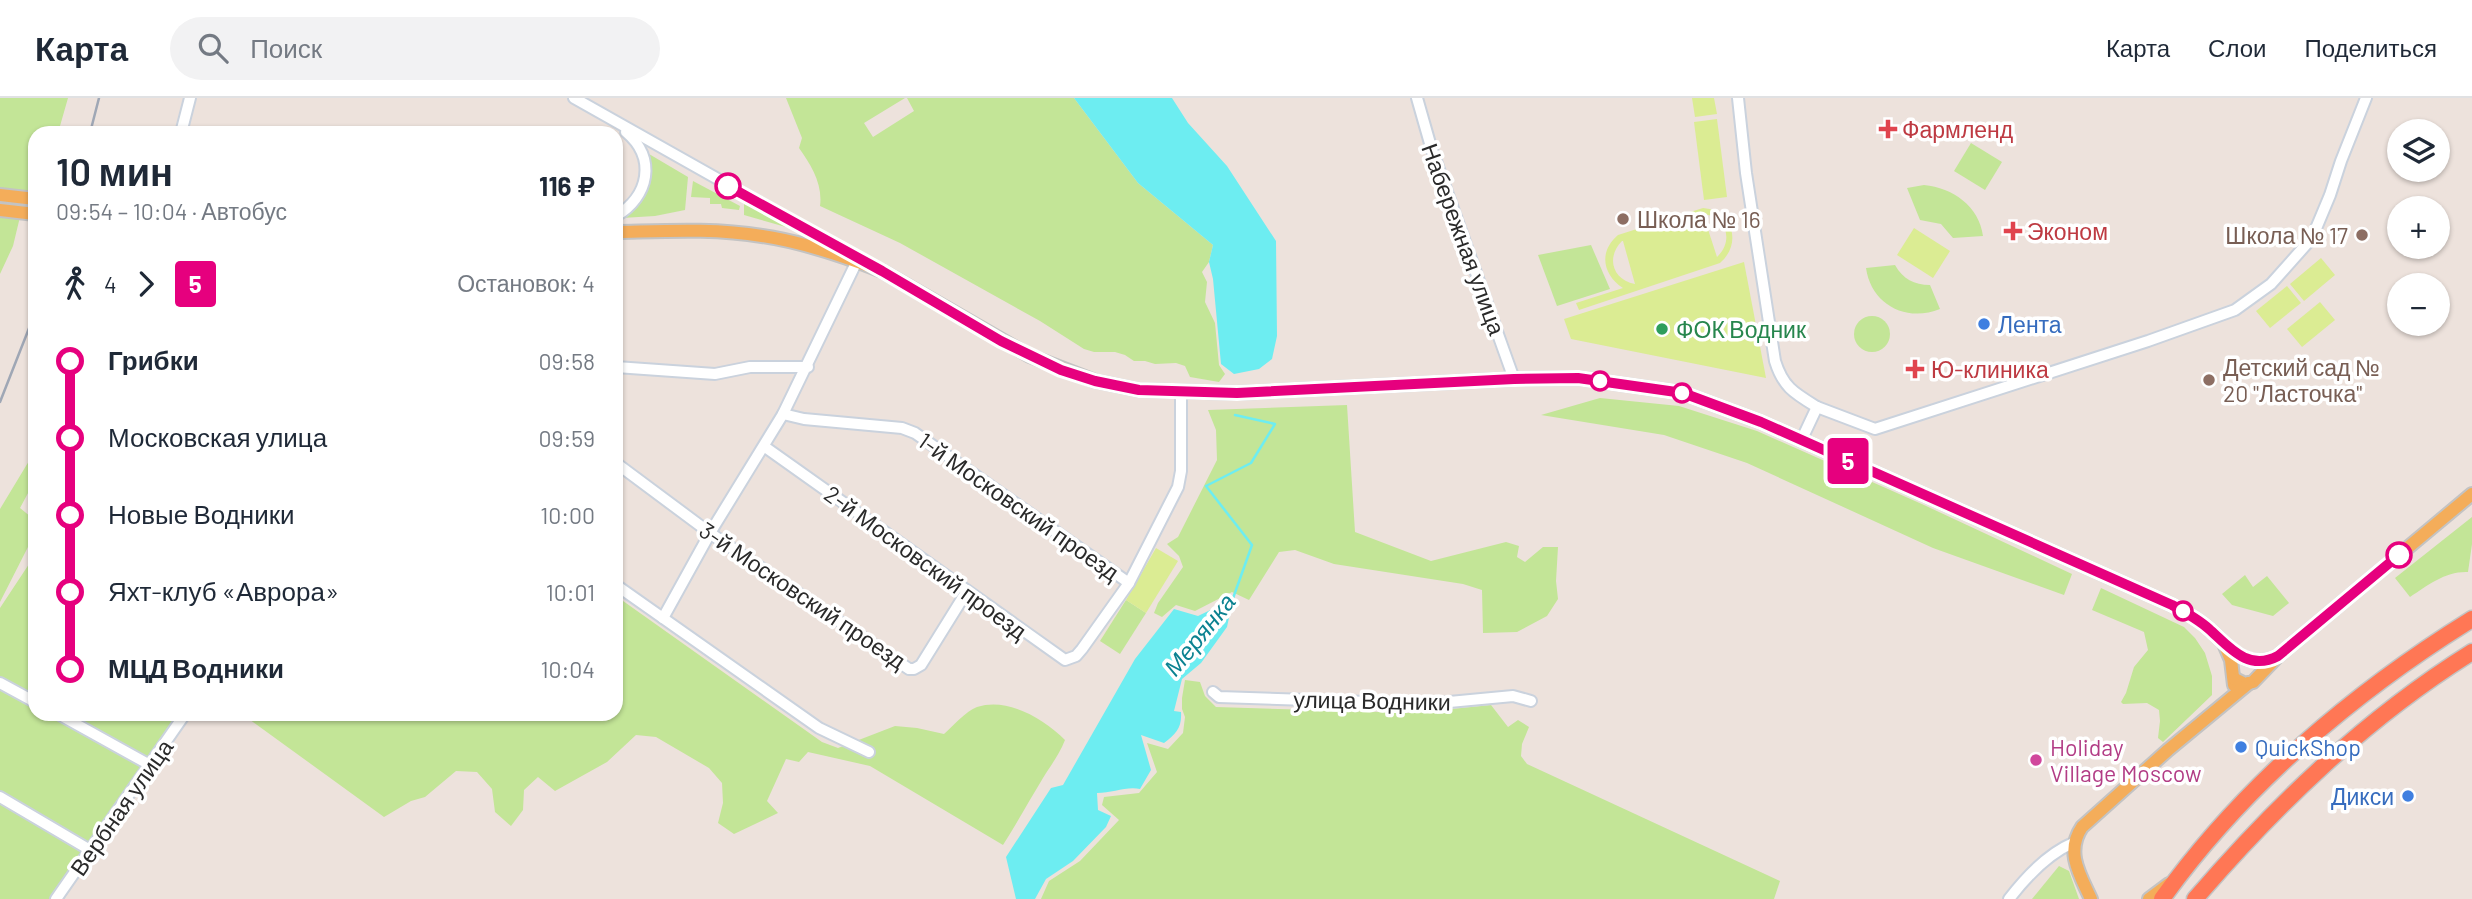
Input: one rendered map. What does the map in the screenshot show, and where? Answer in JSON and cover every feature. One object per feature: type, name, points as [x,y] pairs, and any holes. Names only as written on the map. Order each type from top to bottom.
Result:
[{"type":"highway","points":[[2162,899],[2221,825],[2324,726],[2393,672],[2472,620]]},
{"type":"highway","points":[[2195,899],[2243,844],[2343,748],[2401,701],[2472,652]]},
{"type":"main road","points":[[0,195],[28,198]]},
{"type":"main road","points":[[0,210],[28,213]]},
{"type":"main road","points":[[623,236],[649,231]]},
{"type":"main road","points":[[623,235],[649,231],[712,231],[763,236],[857,261],[882,271],[1001,341],[1061,370],[1128,388],[1181,393],[1251,392],[1578,378],[1695,396],[1801,440],[2172,605],[2207,627],[2225,646],[2239,656],[2250,659],[2258,667],[2253,679],[2241,683],[2234,674]]},
{"type":"main road","points":[[2097,899],[2089,894],[2074,854],[2073,843],[2082,827],[2228,698],[2472,494]]},
{"type":"main road","points":[[2225,646],[2230,654],[2234,674],[2234,690],[2228,698]]},
{"type":"main road","points":[[2234,674],[2239,659],[2269,661],[2278,656]]},
{"type":"main road","points":[[2149,899],[2175,880]]},
{"type":"street","points":[[183,126],[190,98]]},
{"type":"street","points":[[574,98],[882,271]]},
{"type":"street","name":"Набережная улица","points":[[1417,98],[1431,147],[1514,379]]},
{"type":"street","points":[[1738,98],[1746,173],[1775,361],[1781,378],[1794,393],[1816,407],[1875,429],[2148,341],[2235,310],[2272,284],[2312,238],[2366,98]]},
{"type":"street","points":[[608,117],[619,126]]},
{"type":"street","points":[[623,130],[641,149],[645,164],[645,178],[635,202],[623,211]]},
{"type":"street","points":[[663,618],[710,533],[783,414],[857,261]]},
{"type":"street","points":[[623,368],[715,374],[750,367],[808,367]]},
{"type":"street","points":[[1129,583],[1178,487],[1181,471],[1181,393]]},
{"type":"street","points":[[1801,440],[1816,407]]},
{"type":"street","name":"1-й Московский проезд","points":[[783,414],[804,419],[902,428],[915,433],[1129,583]]},
{"type":"street","name":"2-й Московский проезд","points":[[765,447],[1063,660],[1076,656],[1129,583]]},
{"type":"street","name":"3-й Московский проезд","points":[[623,468],[710,533],[909,669],[921,665],[967,592]]},
{"type":"street","points":[[623,590],[819,728],[869,752]]},
{"type":"street","points":[[0,683],[28,698]]},
{"type":"street","name":"улица Водники","points":[[1213,692],[1219,696],[1428,704],[1513,696],[1531,701]]},
{"type":"street","points":[[71,721],[150,765]]},
{"type":"street","name":"Вербная улица","points":[[56,899],[181,721]]},
{"type":"street","points":[[0,797],[90,850]]},
{"type":"street","points":[[2009,899],[2053,854],[2073,843]]},
{"type":"green space","points":[[0,98],[68,98],[60,126],[28,126],[28,191],[13,246],[0,274]]},
{"type":"green space","points":[[786,98],[905,98],[864,123],[873,137],[914,111],[907,98],[1074,98],[1138,183],[1213,245],[1209,262],[1202,272],[1207,282],[1205,302],[1215,323],[1219,365],[1225,374],[1219,382],[1190,377],[1185,366],[1176,363],[1134,361],[1115,352],[1084,349],[1040,321],[900,243],[820,206],[818,182],[799,148],[802,138]]},
{"type":"green space","points":[[1692,98],[1714,98],[1717,114],[1695,117]]},
{"type":"green space","points":[[1717,119],[1727,197],[1704,200],[1694,122]]},
{"type":"green space","points":[[1971,143],[2002,162],[1985,190],[1954,171]]},
{"type":"green space","points":[[649,154],[688,177],[685,210],[655,216],[623,218],[644,197],[651,175]]},
{"type":"green space","points":[[693,181],[740,206],[739,210],[722,208],[721,204],[710,204],[710,198],[691,197]]},
{"type":"green space","points":[[1924,185],[1945,190],[1963,200],[1981,225],[1983,236],[1953,238],[1941,224],[1920,220],[1907,188]]},
{"type":"green space","points":[[744,204],[800,230],[800,231],[744,215]]},
{"type":"green space","points":[[1703,208],[1713,210],[1727,221],[1732,237],[1727,255],[1720,263],[1579,310],[1576,303],[1623,288],[1611,277],[1606,263],[1608,249],[1618,235]],"holes":[[[1703,214],[1718,219],[1725,230],[1725,244],[1717,257]],[[1623,241],[1635,284],[1621,278],[1614,267],[1614,254]]]},
{"type":"green space","points":[[1914,228],[1950,251],[1933,278],[1897,255]]},
{"type":"green space","points":[[1591,245],[1610,289],[1557,306],[1538,255]]},
{"type":"green space","points":[[2321,258],[2335,275],[2304,301],[2290,284]]},
{"type":"green space","name":"ФОК Водник","points":[[1744,262],[1766,378],[1571,339],[1564,319]]},
{"type":"green space","points":[[1895,265],[1910,280],[1930,285],[1940,309],[1915,314],[1903,312],[1883,300],[1869,281],[1866,268]]},
{"type":"green space","points":[[2287,286],[2301,303],[2270,328],[2256,311]]},
{"type":"green space","points":[[2320,302],[2335,320],[2302,347],[2287,329]]},
{"type":"green space","points":[[1872,316],[1885,321],[1890,334],[1885,347],[1872,352],[1859,347],[1854,334],[1859,321]]},
{"type":"green space","points":[[1600,398],[1679,406],[1757,431],[2072,574],[2064,595],[1933,548],[1747,463],[1664,435],[1541,415]]},
{"type":"green space","points":[[1347,405],[1355,532],[1431,561],[1506,542],[1519,546],[1517,557],[1525,562],[1543,547],[1558,547],[1558,599],[1547,616],[1517,632],[1483,633],[1482,590],[1463,584],[1334,564],[1295,550],[1279,552],[1249,600],[1232,592],[1195,611],[1176,605],[1162,617],[1154,613],[1183,567],[1179,556],[1167,544],[1178,537],[1217,460],[1216,430],[1208,410]]},
{"type":"green space","points":[[28,463],[28,493],[20,508],[28,515],[28,547],[0,602],[0,509]]},
{"type":"green space","points":[[2472,517],[2468,572],[2445,576],[2410,597],[2395,578]]},
{"type":"green space","points":[[1156,548],[1178,561],[1146,613],[1126,600]]},
{"type":"green space","points":[[28,566],[28,721],[185,721],[64,899],[0,899],[0,608]]},
{"type":"green space","points":[[2245,575],[2253,587],[2267,576],[2289,603],[2273,616],[2232,605],[2222,594]]},
{"type":"green space","points":[[2101,588],[2184,627],[2205,653],[2212,676],[2212,695],[2163,742],[2158,738],[2159,710],[2147,703],[2121,702],[2134,667],[2148,650],[2144,632],[2092,610]]},
{"type":"green space","points":[[1126,600],[1146,613],[1120,654],[1100,641]]},
{"type":"green space","points":[[623,601],[822,742],[838,748],[895,726],[944,734],[968,712],[989,705],[1001,705],[1025,712],[1065,740],[1003,845],[870,766],[808,752],[799,762],[786,759],[767,801],[778,813],[734,834],[718,823],[723,803],[722,783],[709,768],[656,737],[636,735],[607,762],[555,791],[538,777],[524,790],[523,810],[511,826],[495,812],[492,789],[477,772],[456,771],[425,797],[411,801],[384,817],[252,721],[623,721]]},
{"type":"green space","points":[[1185,680],[1200,682],[1205,696],[1216,707],[1412,713],[1491,705],[1508,727],[1518,720],[1529,727],[1522,744],[1521,756],[1527,764],[1780,881],[1774,899],[1041,899],[1049,881],[1080,861],[1119,820],[1102,805],[1104,797],[1139,793],[1157,772],[1147,743],[1168,749],[1183,733],[1185,717],[1182,698]]},
{"type":"green space","points":[[2059,866],[2069,871],[2079,899],[2032,899]]},
{"type":"water","points":[[1074,98],[1172,98],[1188,123],[1227,166],[1276,241],[1277,336],[1272,359],[1259,369],[1234,374],[1221,364],[1209,262],[1213,245],[1138,183]]},
{"type":"water","points":[[1233,599],[1227,627],[1201,663],[1182,679],[1174,711],[1181,712],[1177,730],[1164,743],[1141,735],[1151,770],[1140,789],[1097,793],[1098,810],[1111,816],[1106,827],[1073,861],[1046,879],[1035,899],[1016,899],[1006,857],[1051,788],[1063,785],[1135,659],[1174,609],[1198,616]]},
{"type":"waterway","name":"Мерянка","points":[[1232,601],[1252,545],[1206,486],[1251,463],[1275,424],[1235,415]]},
{"type":"railway","points":[[92,126],[99,98]]},
{"type":"railway","points":[[0,402],[28,331]]},
{"type":"bus line","name":"5","points":[[728,186],[882,271],[1001,341],[1061,370],[1095,381],[1139,390],[1237,393],[1578,378],[1695,396],[1761,422],[2172,605],[2207,627],[2232,652],[2254,661],[2269,661],[2278,656],[2399,555]]},
{"type":"place","name":"Фармленд","points":[[1888,129]]},
{"type":"place","name":"Школа № 16","points":[[1623,219]]},
{"type":"place","name":"Эконом","points":[[2013,231]]},
{"type":"place","name":"Школа № 17","points":[[2362,235]]},
{"type":"place","name":"Лента","points":[[1984,324]]},
{"type":"place","name":"ФОК Водник","points":[[1662,329]]},
{"type":"place","name":"Ю-клиника","points":[[1915,369]]},
{"type":"place","name":"Детский сад № 20 \"Ласточка\"","points":[[2209,380]]},
{"type":"place","name":"QuickShop","points":[[2241,747]]},
{"type":"place","name":"Holiday Village Moscow","points":[[2036,760]]},
{"type":"place","name":"Дикси","points":[[2408,796]]}]
